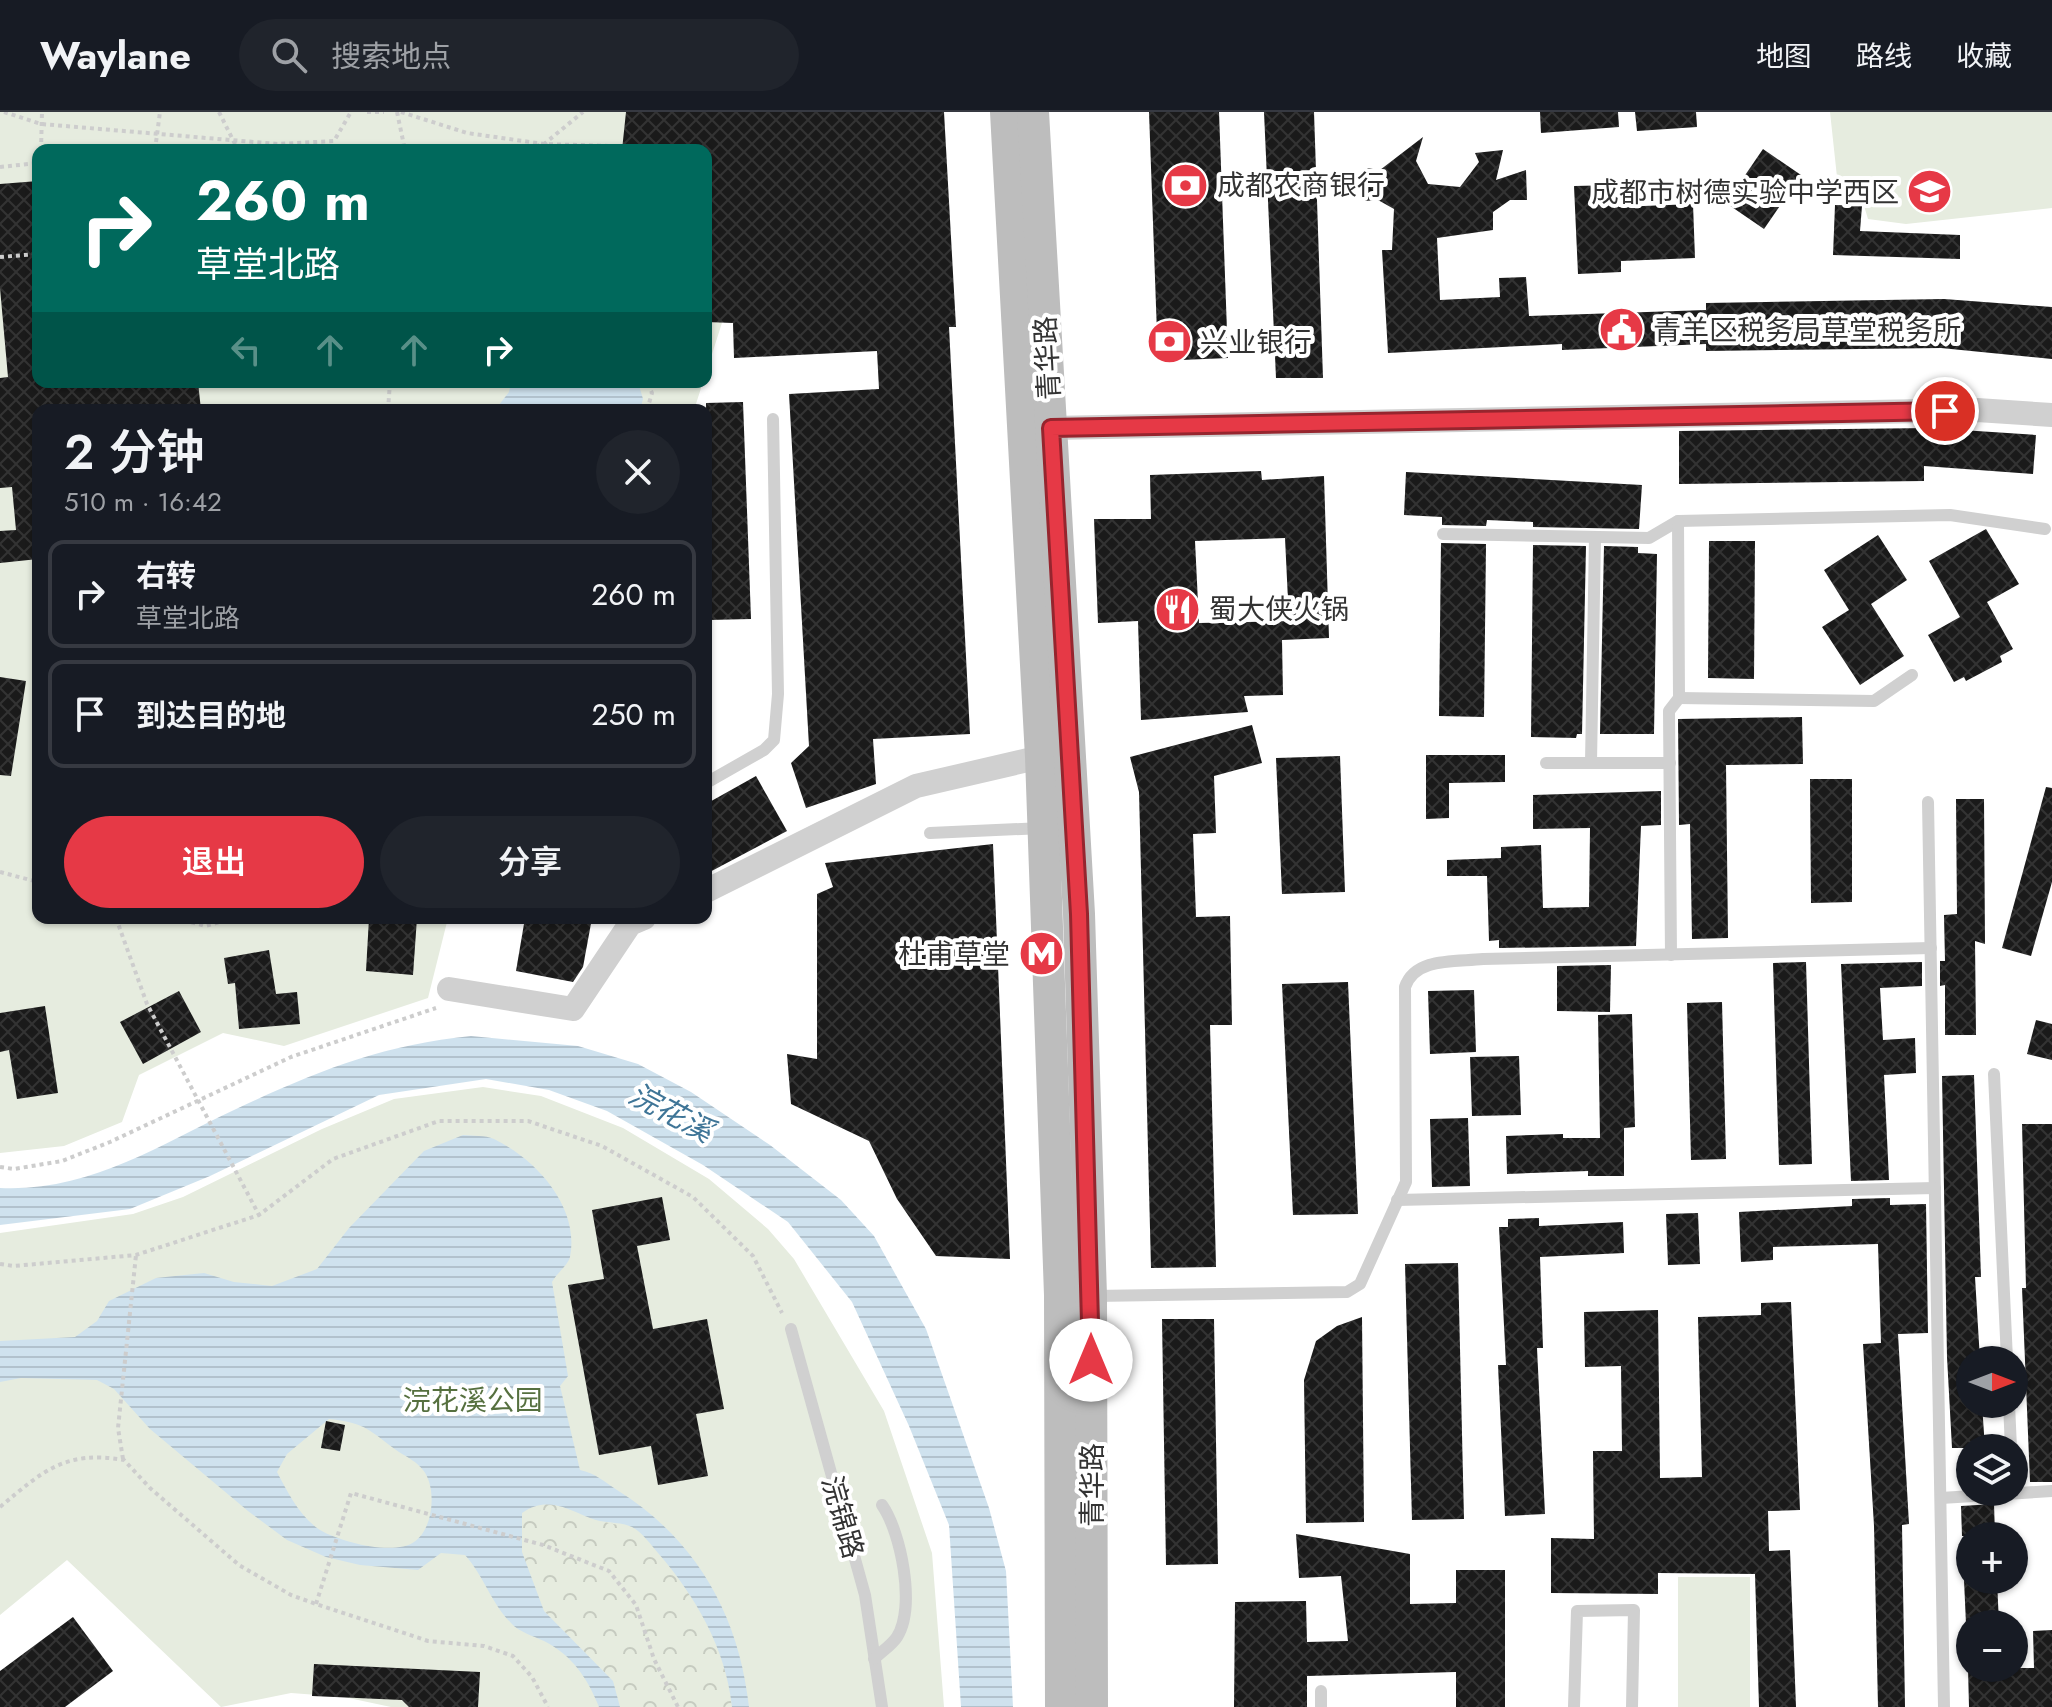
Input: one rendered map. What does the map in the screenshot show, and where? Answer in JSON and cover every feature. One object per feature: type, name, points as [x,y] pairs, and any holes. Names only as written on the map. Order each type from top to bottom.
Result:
[{"type":"main road","name":"青华路","points":[[1006,112],[1041,757],[1060,1295],[1061,1707]]},
{"type":"main road","name":"青华路","points":[[1033,112],[1079,914],[1091,1296],[1092,1707]]},
{"type":"street","points":[[1051,428],[1961,410],[2052,415]]},
{"type":"street","points":[[712,888],[916,786],[1041,757]]},
{"type":"street","points":[[449,989],[573,1009],[632,924]]},
{"type":"lane","points":[[712,780],[764,750],[774,740],[778,694],[773,419]]},
{"type":"lane","points":[[1443,534],[1649,538],[1678,521],[1950,515],[2045,529]]},
{"type":"lane","points":[[1671,955],[1669,711],[1679,698],[1678,521]]},
{"type":"lane","points":[[1591,762],[1595,537]]},
{"type":"lane","points":[[1679,698],[1874,701],[1912,675]]},
{"type":"lane","points":[[1546,763],[1670,763]]},
{"type":"lane","points":[[1928,802],[1944,1707]]},
{"type":"lane","points":[[930,833],[1043,828]]},
{"type":"lane","points":[[1091,1296],[1347,1292],[1360,1284],[1406,1182],[1405,987],[1410,974],[1420,966],[1483,959],[1931,948]]},
{"type":"lane","points":[[1994,1074],[2006,1346]]},
{"type":"lane","points":[[1397,1200],[1935,1188]]},
{"type":"lane","name":"浣锦路","points":[[791,1329],[865,1595],[882,1707]]},
{"type":"lane","points":[[2028,1492],[2052,1491]]},
{"type":"lane","points":[[1941,1498],[1956,1497]]},
{"type":"lane","points":[[874,1659],[897,1638],[905,1616],[905,1583],[894,1522],[882,1505]]},
{"type":"lane","points":[[1574,1707],[1577,1611],[1634,1610],[1632,1707]]},
{"type":"lane","points":[[1321,1691],[1321,1707]]},
{"type":"path","points":[[4,112],[41,124],[278,144],[334,141],[351,112]]},
{"type":"path","points":[[41,144],[42,112]]},
{"type":"path","points":[[156,144],[160,112]]},
{"type":"path","points":[[219,112],[235,144]]},
{"type":"path","points":[[367,112],[384,112]]},
{"type":"path","points":[[404,144],[399,112],[467,133],[544,144],[583,112]]},
{"type":"path","points":[[0,167],[32,164]]},
{"type":"path","points":[[0,257],[32,254]]},
{"type":"path","points":[[0,872],[32,880]]},
{"type":"path","points":[[118,924],[147,1004],[207,1111],[259,1215]]},
{"type":"path","points":[[0,1167],[14,1169],[62,1161],[110,1142],[199,1097],[291,1057],[405,1017],[484,994]]},
{"type":"path","points":[[0,1264],[14,1266],[136,1255],[259,1215],[333,1159],[439,1121],[528,1121],[602,1146],[693,1197],[753,1256],[791,1329]]},
{"type":"path","points":[[136,1255],[118,1428],[124,1460],[150,1488],[239,1565],[291,1595],[316,1604],[428,1641],[484,1646],[513,1656],[532,1677],[548,1707]]},
{"type":"path","points":[[0,1507],[45,1470],[76,1457],[124,1460]]},
{"type":"path","points":[[316,1604],[351,1493],[410,1506],[543,1545],[609,1571],[636,1605],[654,1659],[678,1707]]},
{"type":"green space","points":[[0,112],[718,112],[734,285],[712,354],[712,144],[32,144],[32,388],[701,388],[696,404],[32,404],[32,924],[446,924],[428,998],[284,1046],[223,1033],[139,1075],[122,1122],[64,1146],[0,1153]]},
{"type":"green space","points":[[1830,112],[2052,112],[2052,208],[1906,224],[1868,219],[1862,199],[1837,177]]},
{"type":"green space","name":"浣花溪公园","points":[[483,1087],[541,1096],[623,1128],[709,1179],[768,1229],[794,1259],[884,1411],[932,1553],[944,1707],[391,1707],[344,1697],[291,1693],[221,1707],[67,1560],[0,1615],[0,1233],[133,1214],[183,1197],[322,1129],[394,1099]]},
{"type":"green space","points":[[535,1504],[559,1504],[595,1520],[636,1529],[678,1577],[698,1608],[725,1665],[732,1707],[620,1707],[613,1681],[544,1611],[530,1579],[523,1551],[522,1513]]},
{"type":"green space","points":[[1678,1577],[1750,1577],[1750,1707],[1678,1707]]},
{"type":"water","points":[[510,388],[640,388],[643,399],[642,404],[500,404]]},
{"type":"water","name":"浣花溪","points":[[471,1036],[578,1046],[638,1064],[691,1092],[770,1145],[841,1200],[874,1236],[926,1329],[989,1508],[1006,1571],[1013,1707],[961,1707],[949,1525],[909,1426],[852,1302],[788,1222],[703,1165],[607,1111],[549,1090],[486,1079],[379,1095],[210,1176],[130,1209],[0,1225],[0,1188],[63,1183],[93,1175],[150,1152],[234,1110],[321,1072],[407,1046]]},
{"type":"water","points":[[463,1135],[494,1139],[525,1159],[552,1187],[568,1220],[571,1238],[570,1257],[552,1282],[568,1376],[560,1386],[580,1470],[600,1478],[645,1510],[691,1556],[724,1611],[744,1673],[749,1707],[732,1707],[716,1644],[697,1606],[672,1570],[632,1527],[595,1520],[556,1505],[539,1505],[522,1513],[522,1552],[544,1611],[613,1681],[620,1707],[599,1707],[584,1678],[563,1653],[511,1623],[465,1555],[441,1553],[418,1570],[360,1565],[326,1557],[287,1540],[248,1511],[150,1429],[114,1389],[97,1380],[21,1378],[0,1382],[0,1341],[75,1337],[97,1321],[109,1301],[156,1278],[204,1273],[234,1282],[272,1286],[317,1269],[349,1228],[424,1151]],"holes":[[[329,1419],[374,1433],[423,1470],[430,1487],[431,1508],[426,1528],[414,1542],[381,1548],[340,1539],[313,1525],[290,1496],[277,1472],[287,1454]]]},
{"type":"building","points":[[626,112],[944,112],[956,327],[949,327],[970,734],[873,739],[876,784],[806,808],[791,763],[809,746],[789,394],[879,389],[877,351],[734,358],[733,323],[712,322],[712,144],[623,144]]},
{"type":"building","points":[[1149,112],[1219,112],[1228,358],[1158,361]]},
{"type":"building","points":[[1264,112],[1314,112],[1323,378],[1276,378]]},
{"type":"building","points":[[1540,112],[1618,112],[1619,127],[1541,133]]},
{"type":"building","points":[[1635,112],[1696,112],[1697,127],[1637,131]]},
{"type":"building","points":[[1423,137],[1416,161],[1428,184],[1460,187],[1479,162],[1475,153],[1503,150],[1496,180],[1526,170],[1527,200],[1510,200],[1493,212],[1493,230],[1437,238],[1440,300],[1500,297],[1499,278],[1526,277],[1529,316],[1706,310],[1706,303],[1944,299],[2052,307],[2052,359],[1941,348],[1706,351],[1706,344],[1562,350],[1562,344],[1388,353],[1382,250],[1392,250],[1394,209],[1378,200],[1365,201],[1366,168],[1380,170]]},
{"type":"building","points":[[1763,149],[1801,175],[1764,229],[1726,203]]},
{"type":"building","points":[[32,181],[32,388],[199,388],[200,404],[32,404],[32,560],[0,563],[0,531],[16,530],[12,487],[0,488],[0,378],[8,377],[0,288],[0,184]]},
{"type":"building","points":[[1618,185],[1619,207],[1693,204],[1695,258],[1621,261],[1621,272],[1578,274],[1574,186]]},
{"type":"building","points":[[1835,205],[1862,206],[1860,231],[1960,235],[1960,259],[1833,255]]},
{"type":"building","points":[[743,402],[751,619],[712,620],[712,404],[706,403]]},
{"type":"building","points":[[1931,428],[2036,435],[2033,474],[1924,466],[1924,481],[1679,484],[1679,431]]},
{"type":"building","points":[[1261,471],[1262,480],[1324,476],[1329,638],[1282,640],[1283,695],[1244,696],[1248,712],[1141,720],[1138,621],[1098,623],[1094,519],[1151,519],[1150,475]],"holes":[[[1285,538],[1289,621],[1199,623],[1195,541]]]},
{"type":"building","points":[[1406,472],[1642,485],[1639,529],[1533,527],[1533,522],[1487,520],[1486,526],[1442,525],[1442,517],[1404,515]]},
{"type":"building","points":[[1986,529],[2019,584],[1987,602],[2013,649],[2000,656],[2002,662],[1966,681],[1964,677],[1954,682],[1928,635],[1960,617],[1929,561]]},
{"type":"building","points":[[1878,535],[1907,580],[1871,604],[1904,656],[1860,685],[1822,627],[1849,610],[1824,570]]},
{"type":"building","points":[[1709,541],[1755,541],[1754,679],[1708,678]]},
{"type":"building","points":[[1441,543],[1486,544],[1484,717],[1439,716]]},
{"type":"building","points":[[1533,545],[1586,546],[1582,734],[1577,734],[1576,738],[1531,737]]},
{"type":"building","points":[[1604,546],[1638,547],[1638,553],[1657,554],[1654,734],[1600,734]]},
{"type":"building","points":[[0,677],[26,681],[11,776],[0,775]]},
{"type":"building","points":[[1802,717],[1803,764],[1726,765],[1728,938],[1692,939],[1690,824],[1679,825],[1678,719]]},
{"type":"building","points":[[1252,725],[1262,763],[1214,776],[1216,833],[1193,834],[1196,917],[1230,916],[1232,1025],[1210,1025],[1216,1267],[1151,1268],[1139,792],[1130,757]]},
{"type":"building","points":[[1426,755],[1505,755],[1505,782],[1449,783],[1449,818],[1426,819]]},
{"type":"building","points":[[1340,756],[1345,892],[1282,894],[1276,758]]},
{"type":"building","points":[[756,776],[787,831],[712,871],[712,801]]},
{"type":"building","points":[[1810,779],[1852,779],[1852,902],[1811,903]]},
{"type":"building","points":[[2046,787],[2052,788],[2052,882],[2031,956],[2002,948]]},
{"type":"building","points":[[1661,791],[1661,825],[1641,826],[1636,946],[1499,948],[1499,940],[1489,941],[1487,876],[1447,876],[1447,860],[1501,858],[1501,847],[1541,845],[1543,908],[1589,907],[1590,828],[1533,829],[1533,795]]},
{"type":"building","points":[[1956,799],[1984,799],[1985,944],[1975,941],[1976,1035],[1945,1035],[1945,985],[1940,986],[1940,961],[1945,961],[1944,915],[1957,914]]},
{"type":"building","points":[[993,844],[1010,1259],[936,1256],[897,1199],[869,1141],[791,1104],[787,1054],[817,1059],[817,894],[833,887],[825,863]]},
{"type":"building","points":[[369,924],[417,924],[413,975],[366,971]]},
{"type":"building","points":[[524,924],[591,924],[583,967],[573,982],[516,971]]},
{"type":"building","points":[[269,950],[276,994],[297,992],[300,1024],[239,1029],[235,983],[228,984],[224,958]]},
{"type":"building","points":[[1806,962],[1812,1164],[1779,1165],[1773,963]]},
{"type":"building","points":[[1922,962],[1922,986],[1880,988],[1883,1040],[1915,1038],[1916,1073],[1884,1075],[1889,1180],[1851,1181],[1841,964]]},
{"type":"building","points":[[1611,965],[1610,1012],[1557,1011],[1557,966]]},
{"type":"building","points":[[1348,982],[1358,1214],[1293,1215],[1282,984]]},
{"type":"building","points":[[1474,990],[1476,1052],[1430,1054],[1428,991]]},
{"type":"building","points":[[179,991],[201,1032],[143,1064],[120,1022]]},
{"type":"building","points":[[1722,1002],[1726,1159],[1691,1160],[1687,1003]]},
{"type":"building","points":[[45,1006],[58,1093],[17,1099],[9,1050],[0,1052],[0,1013]]},
{"type":"building","points":[[1632,1014],[1635,1127],[1624,1128],[1624,1176],[1588,1176],[1588,1171],[1507,1174],[1506,1136],[1563,1134],[1563,1138],[1600,1138],[1598,1015]]},
{"type":"building","points":[[2036,1020],[2052,1024],[2052,1060],[2027,1054]]},
{"type":"building","points":[[1519,1056],[1521,1115],[1472,1116],[1470,1057]]},
{"type":"building","points":[[1974,1075],[1981,1277],[1975,1277],[1979,1346],[1956,1346],[1956,1418],[1983,1418],[1984,1434],[1956,1434],[1956,1448],[1952,1448],[1947,1357],[1942,1076]]},
{"type":"building","points":[[1468,1118],[1470,1186],[1432,1187],[1430,1119]]},
{"type":"building","points":[[2022,1124],[2052,1124],[2052,1482],[2030,1482],[2028,1346],[2024,1346],[2022,1288],[2026,1288]]},
{"type":"building","points":[[662,1197],[670,1240],[637,1246],[653,1329],[707,1319],[724,1409],[696,1414],[708,1476],[658,1485],[651,1446],[599,1455],[568,1285],[604,1279],[592,1210]]},
{"type":"building","points":[[1890,1198],[1890,1205],[1926,1204],[1928,1333],[1898,1334],[1909,1524],[1902,1525],[1905,1707],[1878,1707],[1874,1526],[1863,1344],[1881,1343],[1878,1244],[1773,1247],[1773,1260],[1741,1262],[1739,1212],[1852,1206],[1852,1199]]},
{"type":"building","points":[[1698,1213],[1700,1264],[1668,1265],[1666,1214]]},
{"type":"building","points":[[1539,1218],[1539,1226],[1623,1222],[1624,1253],[1540,1257],[1543,1348],[1537,1348],[1545,1514],[1505,1516],[1498,1365],[1506,1365],[1499,1227],[1508,1227],[1508,1219]]},
{"type":"building","points":[[1458,1263],[1464,1519],[1412,1520],[1405,1264]]},
{"type":"building","points":[[1791,1302],[1800,1510],[1768,1511],[1769,1551],[1790,1550],[1796,1707],[1759,1707],[1755,1574],[1658,1573],[1658,1594],[1551,1593],[1551,1538],[1594,1539],[1593,1451],[1622,1451],[1621,1366],[1585,1367],[1584,1312],[1658,1310],[1660,1478],[1702,1477],[1698,1317],[1761,1315],[1761,1303]]},
{"type":"building","points":[[1362,1317],[1364,1522],[1306,1523],[1304,1380],[1316,1341],[1337,1326]]},
{"type":"building","points":[[1162,1319],[1214,1319],[1218,1564],[1166,1565]]},
{"type":"building","points":[[326,1421],[345,1425],[340,1451],[321,1448]]},
{"type":"building","points":[[1961,1506],[1994,1506],[1995,1522],[1962,1522]]},
{"type":"building","points":[[1296,1534],[1410,1554],[1410,1604],[1456,1603],[1456,1570],[1505,1570],[1505,1707],[1456,1707],[1456,1672],[1307,1676],[1307,1707],[1234,1707],[1235,1602],[1306,1601],[1307,1642],[1348,1641],[1341,1576],[1299,1578]]},
{"type":"building","points":[[1965,1594],[1998,1594],[1998,1610],[1965,1610]]},
{"type":"building","points":[[73,1617],[113,1671],[65,1707],[0,1707],[0,1671]]},
{"type":"building","points":[[2052,1630],[2052,1707],[1969,1707],[1968,1682],[2028,1682],[2028,1668],[2034,1668],[2033,1631]]},
{"type":"building","points":[[314,1664],[480,1672],[478,1707],[409,1707],[402,1700],[312,1696]]},
{"type":"place","name":"成都农商银行","points":[[1186,185]]},
{"type":"place","name":"成都市树德实验中学西区","points":[[1930,192]]},
{"type":"place","name":"青羊区税务局草堂税务所","points":[[1622,330]]},
{"type":"place","name":"兴业银行","points":[[1169,342]]},
{"type":"place","name":"蜀大侠火锅","points":[[1178,609]]},
{"type":"place","name":"杜甫草堂","points":[[1041,954]]},
{"type":"route","points":[[1091,1360],[1079,914],[1051,428],[1945,411]]}]
